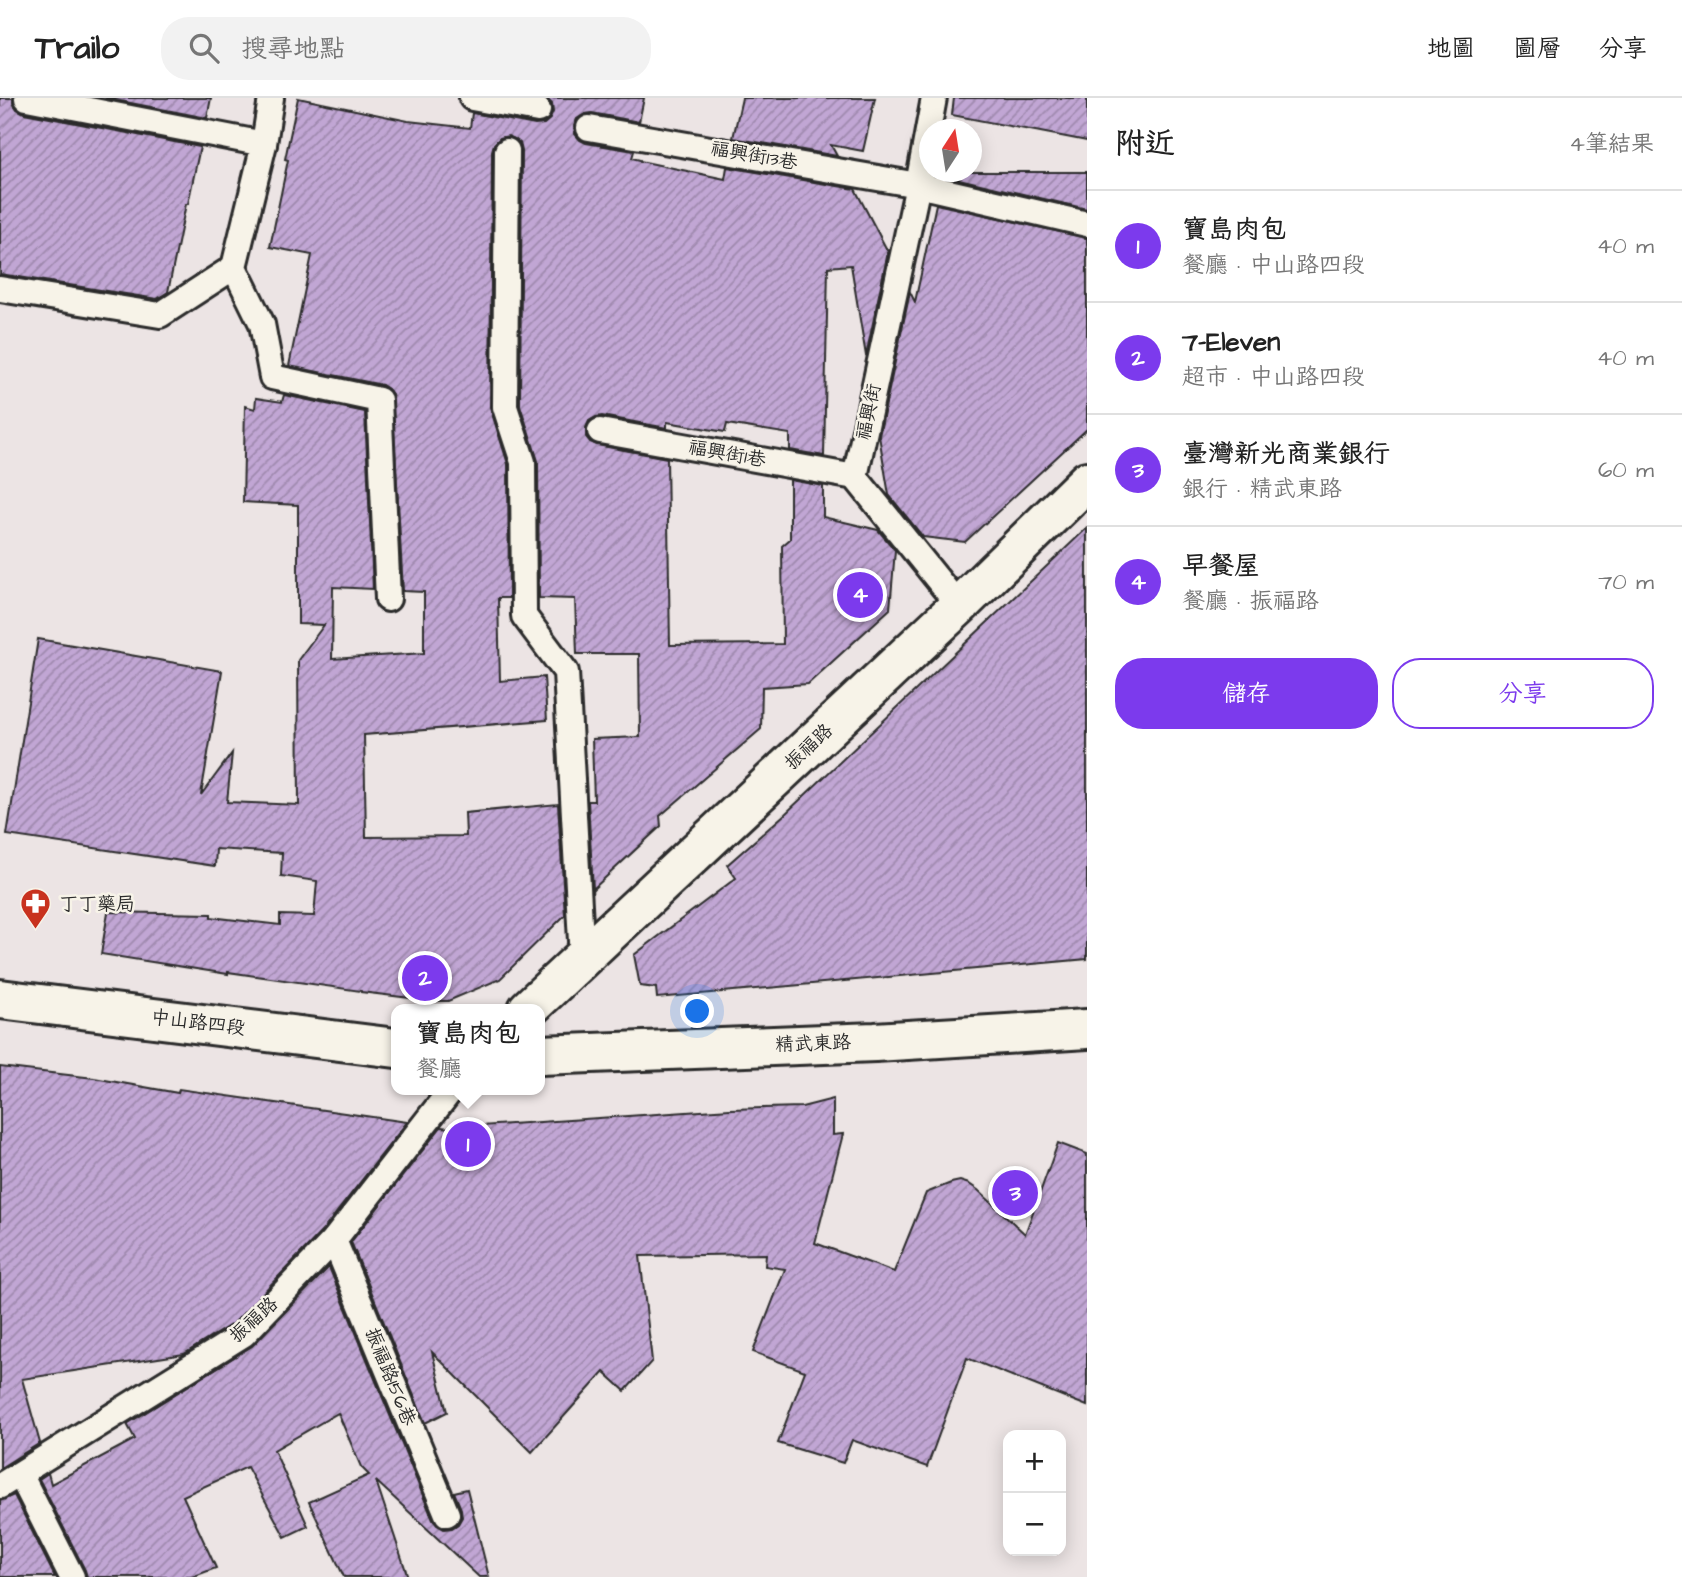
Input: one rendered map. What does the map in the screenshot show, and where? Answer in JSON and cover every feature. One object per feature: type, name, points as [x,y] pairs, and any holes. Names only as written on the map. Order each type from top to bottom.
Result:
[{"type":"street","name":"振福路","points":[[533,1004],[959,606],[1087,481]]},
{"type":"street","name":"中山路四段","points":[[0,999],[391,1047]]},
{"type":"street","name":"精武東路","points":[[545,1055],[874,1042],[1087,1029]]},
{"type":"lane","points":[[27,98],[264,144]]},
{"type":"lane","points":[[271,98],[264,144],[234,267],[262,324],[272,377],[379,400],[388,599]]},
{"type":"lane","points":[[471,98],[538,110]]},
{"type":"lane","name":"福興街","points":[[855,477],[934,98]]},
{"type":"lane","name":"福興街13巷","points":[[589,128],[918,184]]},
{"type":"lane","points":[[507,151],[505,407],[523,462],[524,616],[566,672],[582,959]]},
{"type":"lane","points":[[918,184],[1087,224]]},
{"type":"lane","points":[[0,289],[160,315],[234,267]]},
{"type":"lane","name":"福興街1巷","points":[[600,430],[855,477]]},
{"type":"lane","points":[[855,477],[959,606]]},
{"type":"lane","name":"振福路","points":[[10,1480],[244,1334],[334,1240],[447,1095]]},
{"type":"lane","name":"振福路156巷","points":[[334,1240],[447,1514]]},
{"type":"lane","points":[[10,1480],[72,1577]]},
{"type":"building","points":[[0,98],[13,98],[17,109],[24,113],[200,147],[168,292],[157,299],[0,274]]},
{"type":"building","points":[[105,98],[211,98],[207,118]]},
{"type":"building","points":[[298,98],[408,121],[470,128],[472,113],[535,125],[544,124],[553,112],[552,104],[546,98],[644,98],[639,122],[585,114],[577,119],[575,134],[586,143],[634,151],[632,158],[640,161],[725,179],[727,167],[855,189],[888,252],[866,356],[851,265],[828,267],[824,456],[790,450],[790,434],[727,424],[725,432],[667,422],[667,428],[602,416],[589,421],[586,437],[590,442],[667,458],[670,645],[783,644],[782,546],[790,539],[790,480],[823,486],[823,517],[878,530],[895,550],[890,609],[808,684],[762,687],[761,729],[660,816],[661,826],[593,889],[588,801],[594,801],[592,739],[640,737],[639,654],[577,654],[575,599],[539,598],[538,461],[520,405],[522,151],[520,143],[508,136],[500,138],[494,144],[490,407],[508,464],[509,598],[498,598],[500,681],[544,677],[547,720],[364,735],[366,837],[466,836],[465,813],[558,804],[565,915],[500,979],[448,1001],[228,974],[101,954],[108,912],[211,914],[211,917],[280,925],[280,915],[314,916],[317,881],[281,876],[282,853],[216,849],[215,866],[7,835],[38,639],[222,671],[201,795],[232,753],[227,802],[299,805],[298,660],[324,625],[298,624],[298,505],[243,502],[245,406],[255,409],[256,398],[282,402],[284,395],[365,412],[373,589],[333,587],[332,659],[424,653],[424,592],[403,591],[392,394],[382,385],[289,366],[312,255],[270,247]]},
{"type":"building","points":[[742,98],[875,98],[863,151],[831,145],[837,156],[733,138]]},
{"type":"building","points":[[954,98],[1087,98],[1087,141],[982,119],[952,115]]},
{"type":"building","points":[[982,172],[1087,172],[1087,209],[972,182],[982,182]]},
{"type":"building","points":[[936,204],[1087,238],[1087,429],[965,542],[923,537],[889,495],[879,436],[910,292],[915,302]]},
{"type":"building","points":[[1087,528],[1087,959],[657,998],[656,988],[640,986],[634,955],[736,878],[727,865],[785,814]]},
{"type":"building","points":[[0,1067],[94,1078],[178,1093],[179,1089],[407,1122],[323,1230],[235,1322],[184,1354],[22,1379],[40,1443],[0,1468]]},
{"type":"building","points":[[833,1099],[833,1135],[843,1134],[815,1243],[894,1272],[926,1193],[960,1181],[969,1184],[1025,1234],[1058,1143],[1087,1154],[1087,1406],[967,1358],[927,1467],[852,1440],[843,1463],[778,1443],[805,1371],[753,1352],[785,1269],[765,1266],[766,1254],[640,1256],[652,1361],[625,1391],[604,1372],[532,1452],[432,1352],[447,1412],[425,1423],[351,1242],[441,1127],[802,1107]]},
{"type":"building","points":[[329,1267],[433,1520],[444,1529],[458,1524],[462,1517],[461,1509],[454,1492],[467,1489],[489,1577],[479,1577],[376,1481],[408,1577],[344,1577],[309,1502],[369,1475],[361,1467],[338,1413],[274,1450],[308,1526],[285,1537],[247,1467],[183,1496],[216,1568],[192,1577],[87,1577],[39,1479],[48,1473],[51,1484],[135,1439],[127,1424],[252,1346]]},
{"type":"building","points":[[14,1495],[55,1577],[0,1577],[0,1501]]},
{"type":"place","name":"早餐屋","points":[[860,595]]},
{"type":"place","name":"丁丁藥局","points":[[36,931]]},
{"type":"place","name":"7-Eleven","points":[[425,978]]},
{"type":"place","name":"寶島肉包","points":[[468,1144]]},
{"type":"place","name":"臺灣新光商業銀行","points":[[1015,1193]]}]
